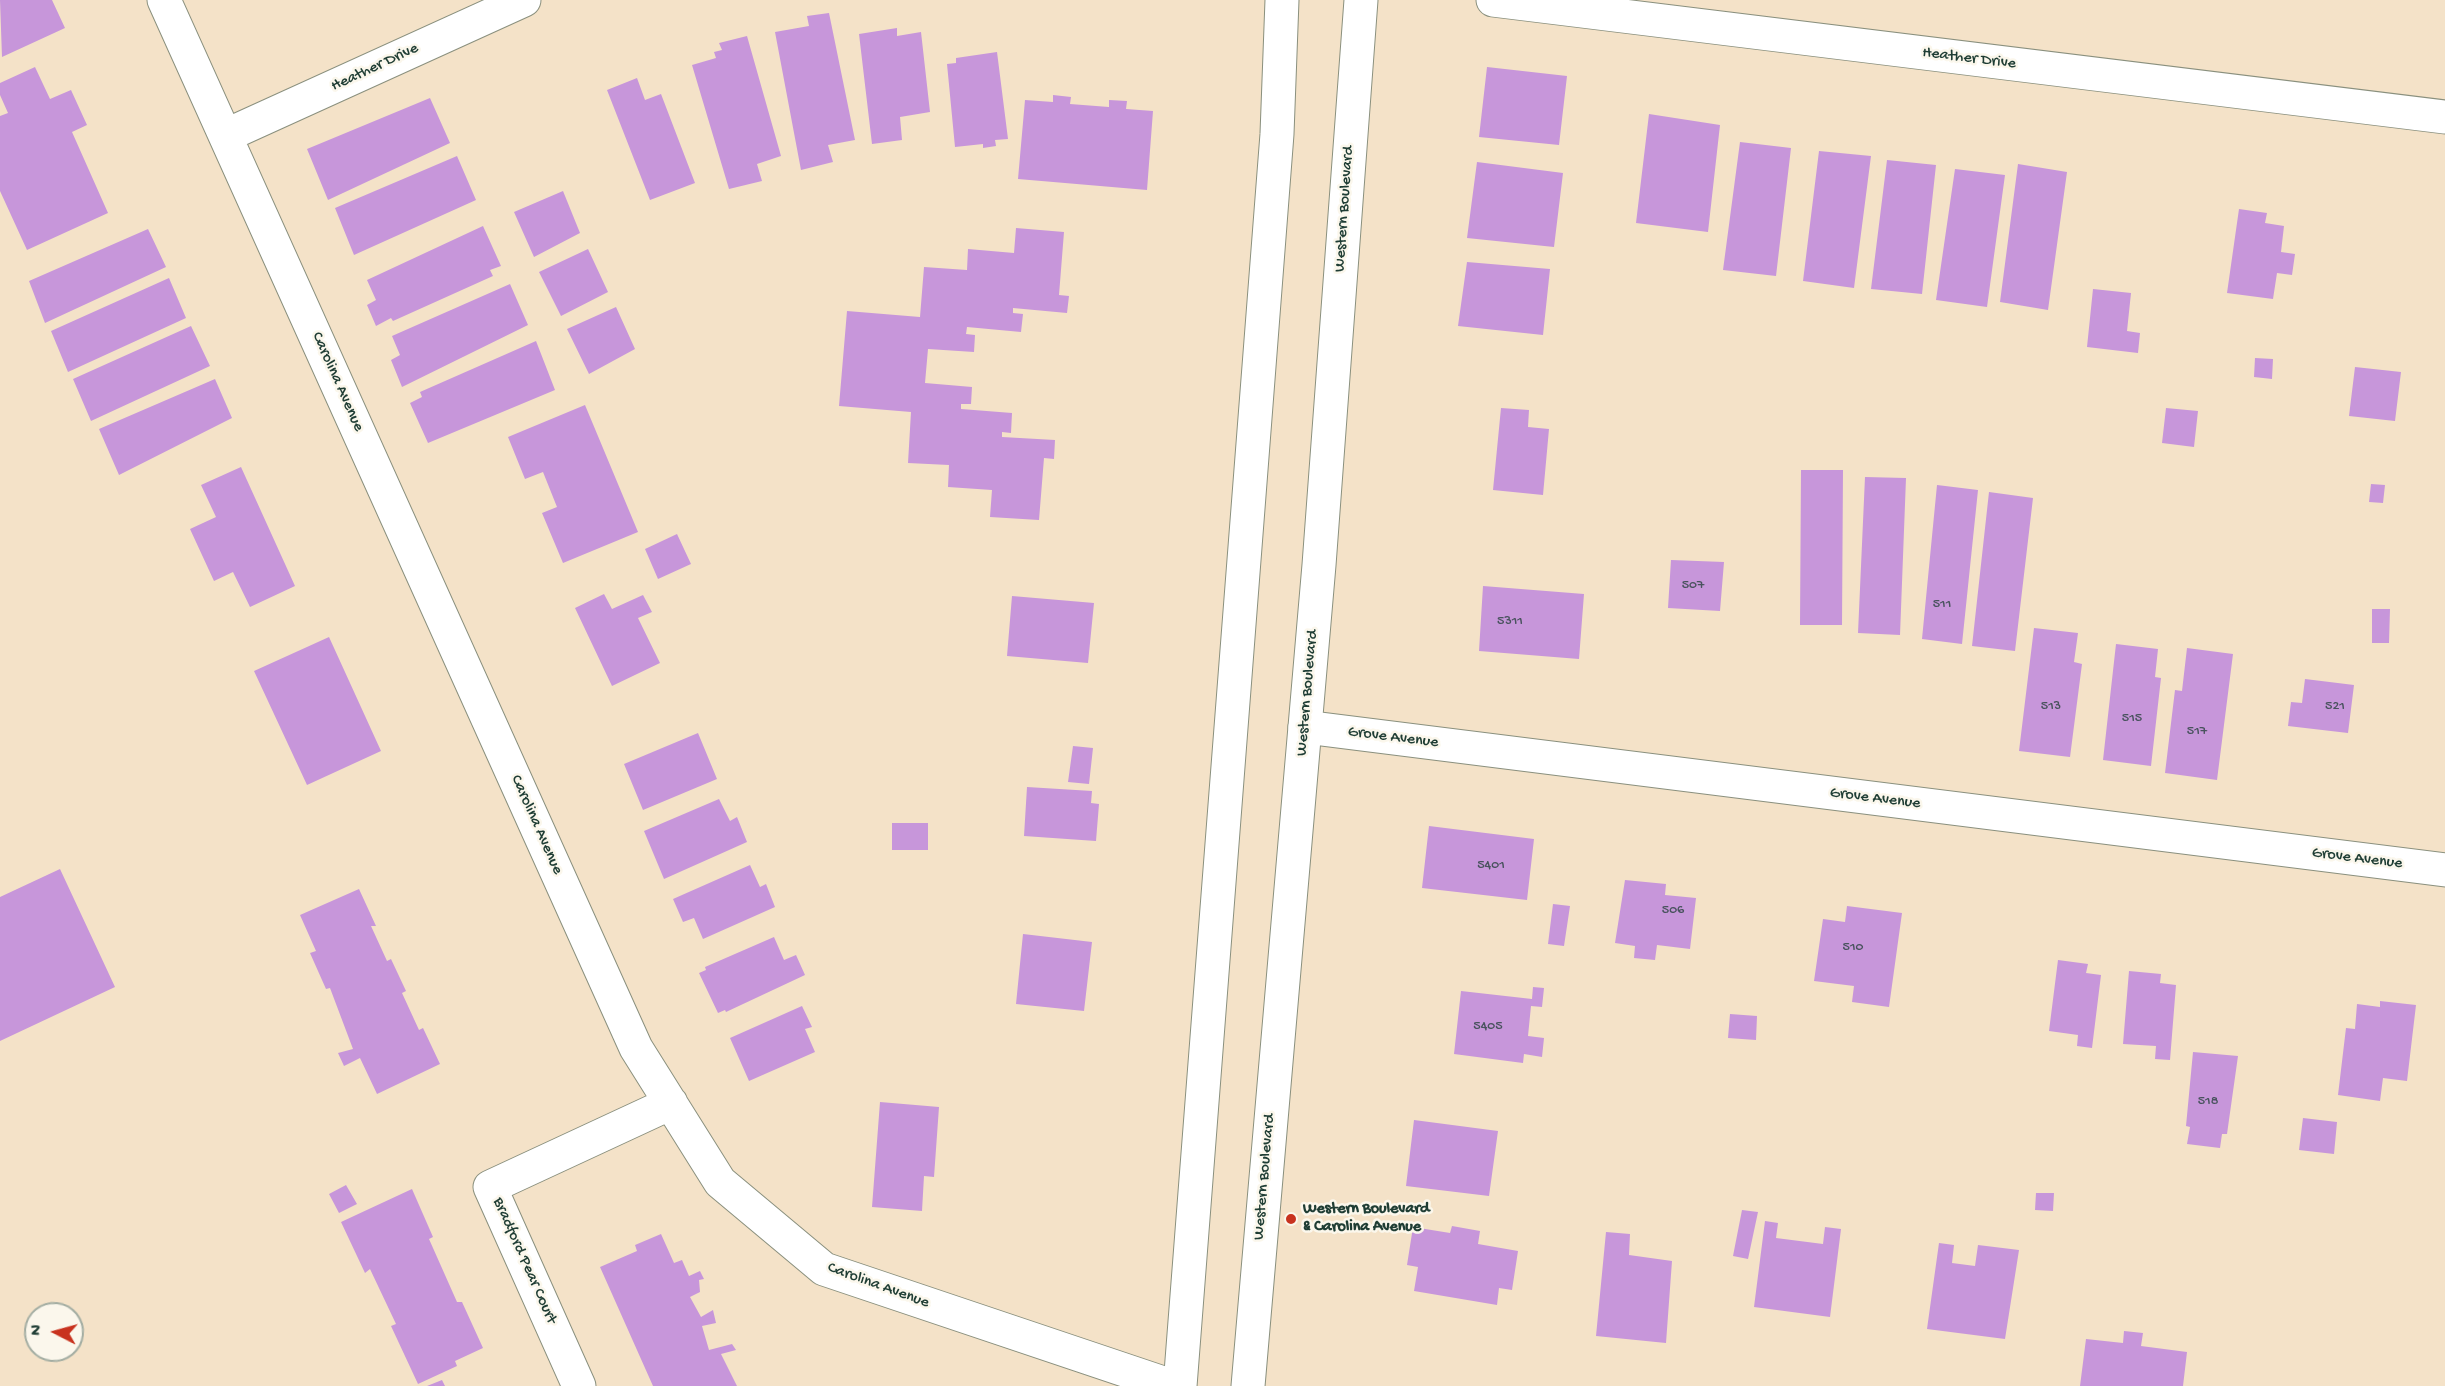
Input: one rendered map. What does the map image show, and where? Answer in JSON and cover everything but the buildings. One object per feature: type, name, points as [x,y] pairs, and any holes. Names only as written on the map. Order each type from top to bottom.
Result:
[{"type":"street","name":"Carolina Avenue","points":[[164,0],[227,135],[636,1048],[720,1182],[824,1269],[1172,1386]]},
{"type":"street","name":"Heather Drive","points":[[227,135],[524,0]]},
{"type":"street","points":[[1180,1386],[1277,134],[1282,0]]},
{"type":"street","name":"Western Boulevard","points":[[1248,1386],[1305,727],[1361,0]]},
{"type":"street","name":"Heather Drive","points":[[1493,0],[2445,117]]},
{"type":"street","name":"Grove Avenue","points":[[1305,727],[2445,870]]},
{"type":"street","name":"Bradford Pear Court","points":[[579,1386],[490,1187],[671,1103]]},
{"type":"place","name":"Western Boulevard & Carolina Avenue","points":[[1291,1219]]}]
